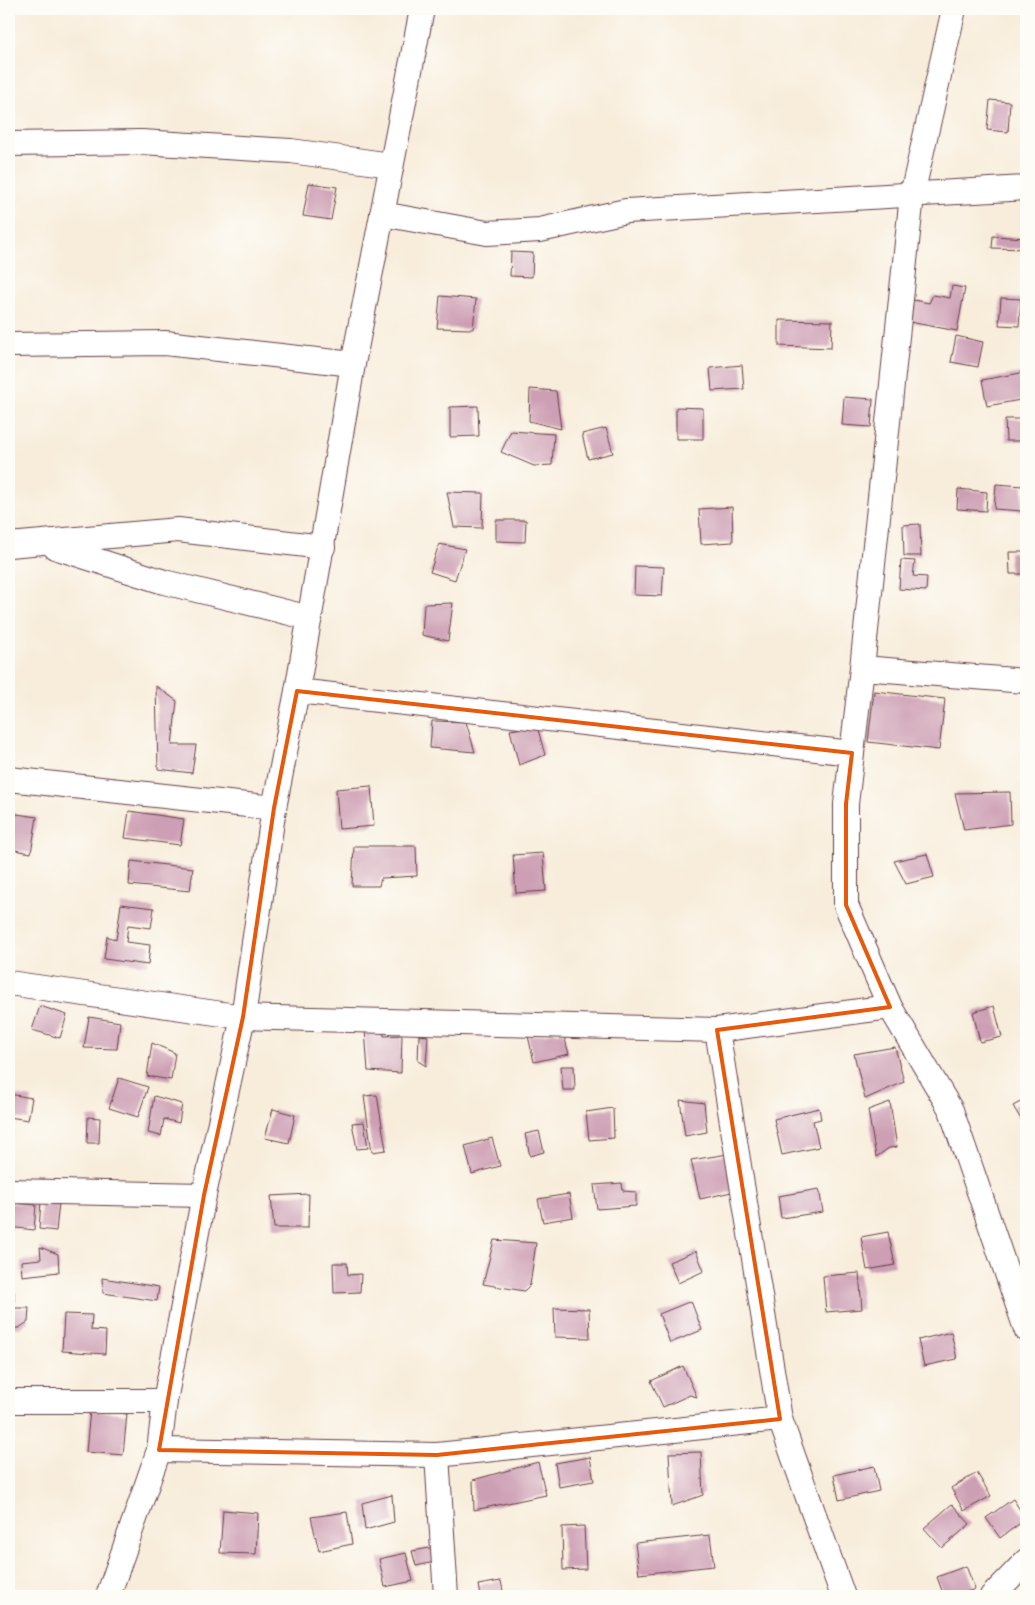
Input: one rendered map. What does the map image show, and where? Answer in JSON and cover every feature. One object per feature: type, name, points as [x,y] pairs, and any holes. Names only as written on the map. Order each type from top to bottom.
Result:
[{"type":"street","points":[[108,1596],[159,1450],[165,1401],[204,1195],[243,1018],[274,808],[298,691],[353,364],[422,9]]},
{"type":"street","points":[[954,9],[912,195],[846,804],[846,905],[890,1007],[951,1110],[1026,1329]]},
{"type":"street","points":[[9,144],[141,142],[291,152],[391,164]]},
{"type":"street","points":[[382,214],[487,233],[540,230],[626,211],[1026,188]]},
{"type":"street","points":[[9,345],[165,343],[353,364]]},
{"type":"street","points":[[9,546],[178,530],[323,547]]},
{"type":"street","points":[[43,543],[164,582],[310,618]]},
{"type":"street","points":[[862,668],[1026,681]]},
{"type":"street","points":[[298,691],[852,753]]},
{"type":"street","points":[[9,779],[274,808]]},
{"type":"street","points":[[9,982],[243,1018],[717,1030],[890,1007]]},
{"type":"street","points":[[717,1030],[780,1418],[843,1596]]},
{"type":"street","points":[[9,1191],[204,1195]]},
{"type":"street","points":[[9,1400],[165,1401]]},
{"type":"street","points":[[159,1450],[437,1455],[780,1418]]},
{"type":"street","points":[[437,1455],[446,1596]]},
{"type":"street","points":[[992,1596],[1026,1561]]},
{"type":"highlighted area","points":[[297,691],[852,753],[846,804],[846,905],[890,1007],[717,1030],[780,1419],[437,1455],[159,1450],[204,1195],[243,1017],[274,808]]},
{"type":"building","points":[[990,100],[1010,102],[1008,132],[987,130]]},
{"type":"building","points":[[309,183],[337,187],[331,220],[303,216]]},
{"type":"building","points":[[993,236],[1026,238],[1025,249],[992,248]]},
{"type":"building","points":[[511,252],[533,253],[532,277],[510,276]]},
{"type":"building","points":[[952,286],[965,288],[957,331],[904,321],[908,299],[929,303],[933,295],[950,298]]},
{"type":"building","points":[[440,296],[476,299],[473,329],[437,328]]},
{"type":"building","points":[[1001,298],[1021,299],[1019,326],[999,325]]},
{"type":"building","points":[[779,320],[832,321],[831,348],[779,346]]},
{"type":"building","points":[[956,336],[983,342],[978,367],[951,362]]},
{"type":"building","points":[[742,365],[744,389],[712,391],[710,368]]},
{"type":"building","points":[[1026,372],[1026,399],[987,406],[982,380]]},
{"type":"building","points":[[530,389],[556,391],[561,429],[529,421]]},
{"type":"building","points":[[844,397],[873,399],[871,427],[842,425]]},
{"type":"building","points":[[478,406],[479,436],[450,437],[450,407]]},
{"type":"building","points":[[676,407],[703,408],[703,439],[676,439]]},
{"type":"building","points":[[1005,419],[1026,419],[1026,441],[1006,441]]},
{"type":"building","points":[[606,428],[613,453],[588,459],[582,434]]},
{"type":"building","points":[[511,431],[554,434],[552,465],[534,466],[501,452]]},
{"type":"building","points":[[996,484],[1023,486],[1022,511],[994,509]]},
{"type":"building","points":[[958,489],[987,492],[986,511],[957,509]]},
{"type":"building","points":[[447,492],[483,493],[482,528],[454,527]]},
{"type":"building","points":[[732,507],[733,542],[701,544],[699,509]]},
{"type":"building","points":[[496,520],[526,520],[525,542],[496,541]]},
{"type":"building","points":[[920,524],[921,556],[904,556],[903,525]]},
{"type":"building","points":[[439,544],[465,549],[455,580],[430,572]]},
{"type":"building","points":[[1009,552],[1026,552],[1026,574],[1010,574]]},
{"type":"building","points":[[901,560],[915,561],[913,576],[927,577],[926,591],[899,589]]},
{"type":"building","points":[[635,566],[664,567],[662,596],[634,595]]},
{"type":"building","points":[[453,603],[448,641],[422,635],[424,604]]},
{"type":"building","points":[[156,686],[177,701],[172,745],[196,745],[192,773],[158,769]]},
{"type":"building","points":[[874,691],[945,699],[939,750],[868,742]]},
{"type":"building","points":[[432,721],[466,722],[475,752],[430,748]]},
{"type":"building","points":[[537,726],[545,755],[519,765],[510,730]]},
{"type":"building","points":[[371,786],[374,826],[339,829],[336,789]]},
{"type":"building","points":[[1010,792],[1011,824],[964,830],[955,793]]},
{"type":"building","points":[[129,811],[184,819],[180,845],[125,838]]},
{"type":"building","points":[[10,813],[37,817],[31,853],[9,849]]},
{"type":"building","points":[[354,846],[416,846],[417,876],[381,878],[379,886],[352,886]]},
{"type":"building","points":[[543,853],[546,891],[516,893],[513,855]]},
{"type":"building","points":[[927,854],[934,877],[906,884],[894,861]]},
{"type":"building","points":[[131,861],[193,868],[190,891],[129,885]]},
{"type":"building","points":[[121,904],[154,908],[151,928],[128,925],[126,942],[150,945],[148,965],[104,959],[107,936],[116,940]]},
{"type":"building","points":[[40,1006],[67,1015],[60,1038],[32,1030]]},
{"type":"building","points":[[994,1006],[1002,1037],[980,1042],[973,1012]]},
{"type":"building","points":[[89,1017],[120,1022],[117,1049],[84,1048]]},
{"type":"building","points":[[365,1030],[383,1030],[384,1036],[402,1035],[401,1073],[368,1071]]},
{"type":"building","points":[[563,1032],[569,1054],[534,1062],[528,1036]]},
{"type":"building","points":[[419,1035],[428,1036],[426,1066],[418,1061]]},
{"type":"building","points":[[152,1043],[175,1053],[171,1080],[147,1076]]},
{"type":"building","points":[[895,1047],[904,1082],[865,1099],[854,1054]]},
{"type":"building","points":[[561,1066],[574,1066],[575,1090],[563,1090]]},
{"type":"building","points":[[119,1078],[148,1087],[138,1117],[109,1108]]},
{"type":"building","points":[[9,1094],[32,1098],[28,1120],[9,1117]]},
{"type":"building","points":[[377,1095],[386,1150],[372,1152],[364,1096]]},
{"type":"building","points":[[154,1096],[182,1104],[179,1123],[164,1119],[161,1136],[148,1133]]},
{"type":"building","points":[[1026,1099],[1026,1128],[1013,1106]]},
{"type":"building","points":[[680,1100],[704,1103],[707,1132],[685,1136]]},
{"type":"building","points":[[890,1102],[897,1147],[889,1148],[876,1157],[868,1110]]},
{"type":"building","points":[[613,1108],[614,1138],[589,1140],[586,1112]]},
{"type":"building","points":[[819,1108],[821,1119],[813,1121],[819,1147],[782,1155],[774,1119]]},
{"type":"building","points":[[273,1109],[295,1115],[289,1143],[265,1138]]},
{"type":"building","points":[[88,1117],[100,1118],[99,1143],[87,1143]]},
{"type":"building","points":[[364,1122],[368,1148],[357,1149],[352,1123]]},
{"type":"building","points":[[539,1131],[544,1152],[530,1156],[525,1134]]},
{"type":"building","points":[[492,1138],[500,1166],[472,1174],[465,1146]]},
{"type":"building","points":[[728,1154],[736,1191],[700,1199],[691,1160]]},
{"type":"building","points":[[622,1183],[623,1191],[636,1192],[636,1206],[597,1209],[594,1185]]},
{"type":"building","points":[[819,1189],[823,1212],[781,1218],[778,1196]]},
{"type":"building","points":[[309,1194],[308,1228],[274,1228],[271,1196]]},
{"type":"building","points":[[569,1194],[573,1217],[543,1222],[538,1199]]},
{"type":"building","points":[[41,1201],[59,1203],[56,1231],[39,1229]]},
{"type":"building","points":[[9,1203],[36,1205],[34,1230],[9,1227]]},
{"type":"building","points":[[888,1232],[895,1265],[867,1270],[861,1237]]},
{"type":"building","points":[[494,1240],[536,1243],[530,1285],[524,1291],[483,1284]]},
{"type":"building","points":[[40,1247],[58,1254],[59,1272],[22,1276],[21,1261],[41,1259]]},
{"type":"building","points":[[696,1251],[704,1271],[678,1283],[669,1262]]},
{"type":"building","points":[[333,1263],[347,1263],[348,1275],[361,1274],[360,1292],[334,1293]]},
{"type":"building","points":[[859,1273],[862,1309],[826,1312],[823,1276]]},
{"type":"building","points":[[102,1278],[159,1287],[157,1301],[103,1293]]},
{"type":"building","points":[[9,1291],[14,1291],[14,1308],[29,1308],[28,1322],[19,1328],[9,1328]]},
{"type":"building","points":[[691,1301],[702,1330],[670,1343],[659,1314]]},
{"type":"building","points":[[554,1308],[589,1309],[590,1338],[555,1337]]},
{"type":"building","points":[[64,1314],[92,1315],[91,1330],[106,1331],[105,1354],[62,1351]]},
{"type":"building","points":[[951,1332],[957,1359],[924,1366],[918,1340]]},
{"type":"building","points":[[683,1366],[697,1397],[690,1395],[663,1407],[651,1381]]},
{"type":"building","points":[[90,1410],[127,1414],[123,1455],[86,1452]]},
{"type":"building","points":[[701,1452],[703,1495],[672,1506],[669,1453]]},
{"type":"building","points":[[590,1457],[594,1481],[559,1487],[555,1463]]},
{"type":"building","points":[[538,1462],[546,1495],[474,1510],[473,1480]]},
{"type":"building","points":[[874,1466],[879,1491],[839,1500],[834,1475]]},
{"type":"building","points":[[977,1473],[991,1496],[964,1511],[951,1488]]},
{"type":"building","points":[[392,1495],[394,1522],[365,1530],[362,1503]]},
{"type":"building","points":[[1013,1499],[1026,1519],[1000,1538],[986,1518]]},
{"type":"building","points":[[952,1504],[970,1524],[942,1548],[924,1528]]},
{"type":"building","points":[[223,1510],[258,1513],[256,1554],[220,1553]]},
{"type":"building","points":[[347,1512],[352,1544],[319,1551],[311,1517]]},
{"type":"building","points":[[584,1526],[586,1569],[563,1570],[562,1527]]},
{"type":"building","points":[[710,1535],[714,1566],[639,1574],[635,1543]]},
{"type":"building","points":[[435,1547],[439,1561],[416,1566],[412,1551]]},
{"type":"building","points":[[406,1553],[413,1581],[385,1587],[379,1559]]},
{"type":"building","points":[[966,1566],[975,1589],[957,1596],[944,1596],[937,1577]]},
{"type":"building","points":[[501,1581],[504,1596],[480,1596],[478,1585]]},
{"type":"building","points":[[691,1590],[691,1596],[651,1596],[651,1595]]}]
